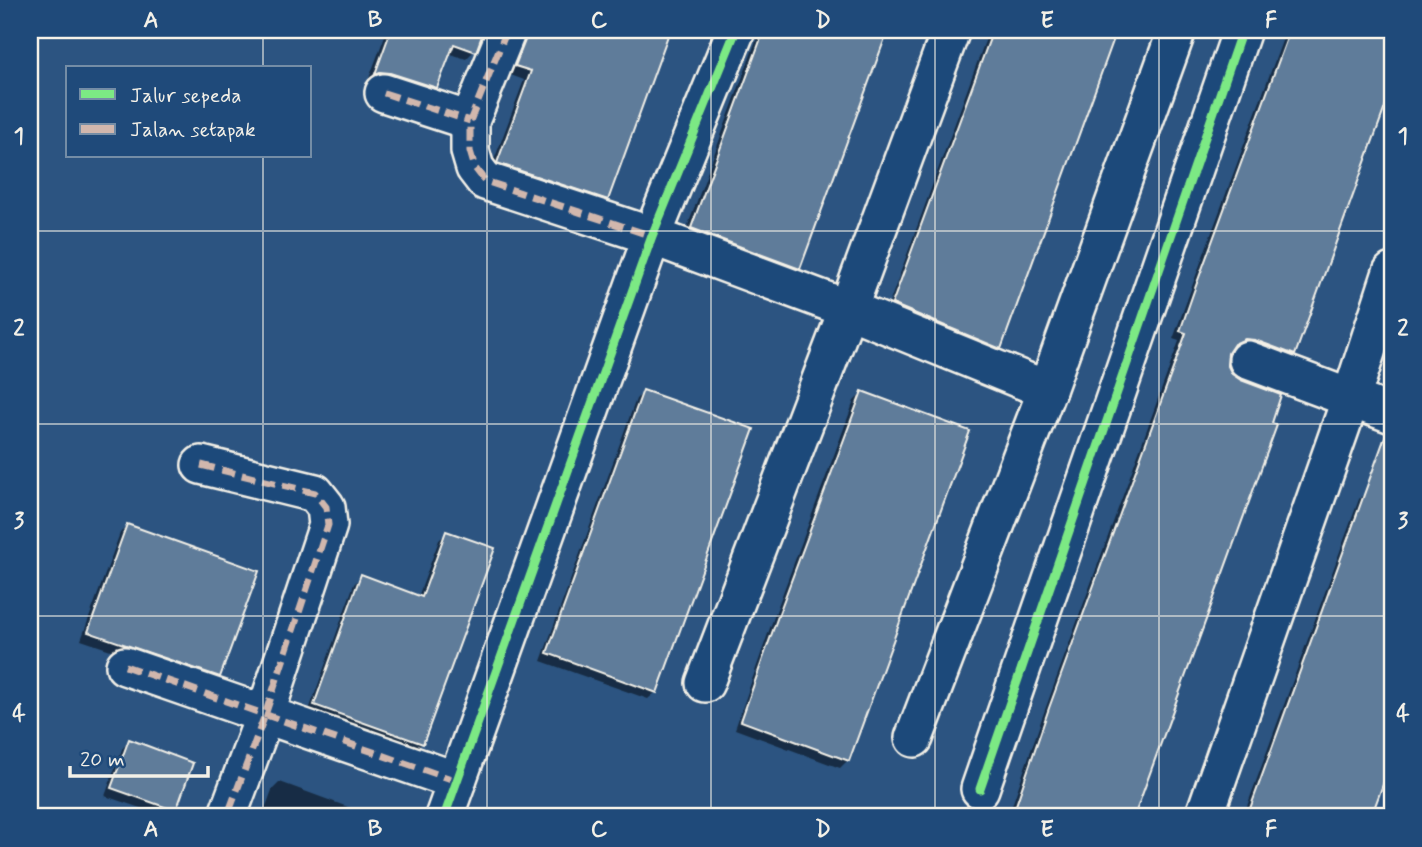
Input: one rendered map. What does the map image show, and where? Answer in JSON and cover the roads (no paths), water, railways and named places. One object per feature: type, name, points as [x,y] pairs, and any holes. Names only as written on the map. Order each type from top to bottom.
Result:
[{"type":"street","points":[[507,30],[470,121],[470,151],[474,168],[485,181],[652,236],[848,309],[1047,390]]},
{"type":"street","points":[[444,817],[652,236],[736,30]]},
{"type":"street","points":[[705,682],[848,309],[951,30]]},
{"type":"street","points":[[914,738],[1047,390],[1177,30]]},
{"type":"street","points":[[980,789],[1242,30]]},
{"type":"street","points":[[384,93],[470,121]]},
{"type":"street","points":[[1204,817],[1351,398],[1392,272]]},
{"type":"street","points":[[1248,360],[1392,414]]},
{"type":"street","points":[[201,465],[315,493],[326,507],[328,525],[265,715],[227,817]]},
{"type":"street","points":[[125,666],[457,781]]}]
